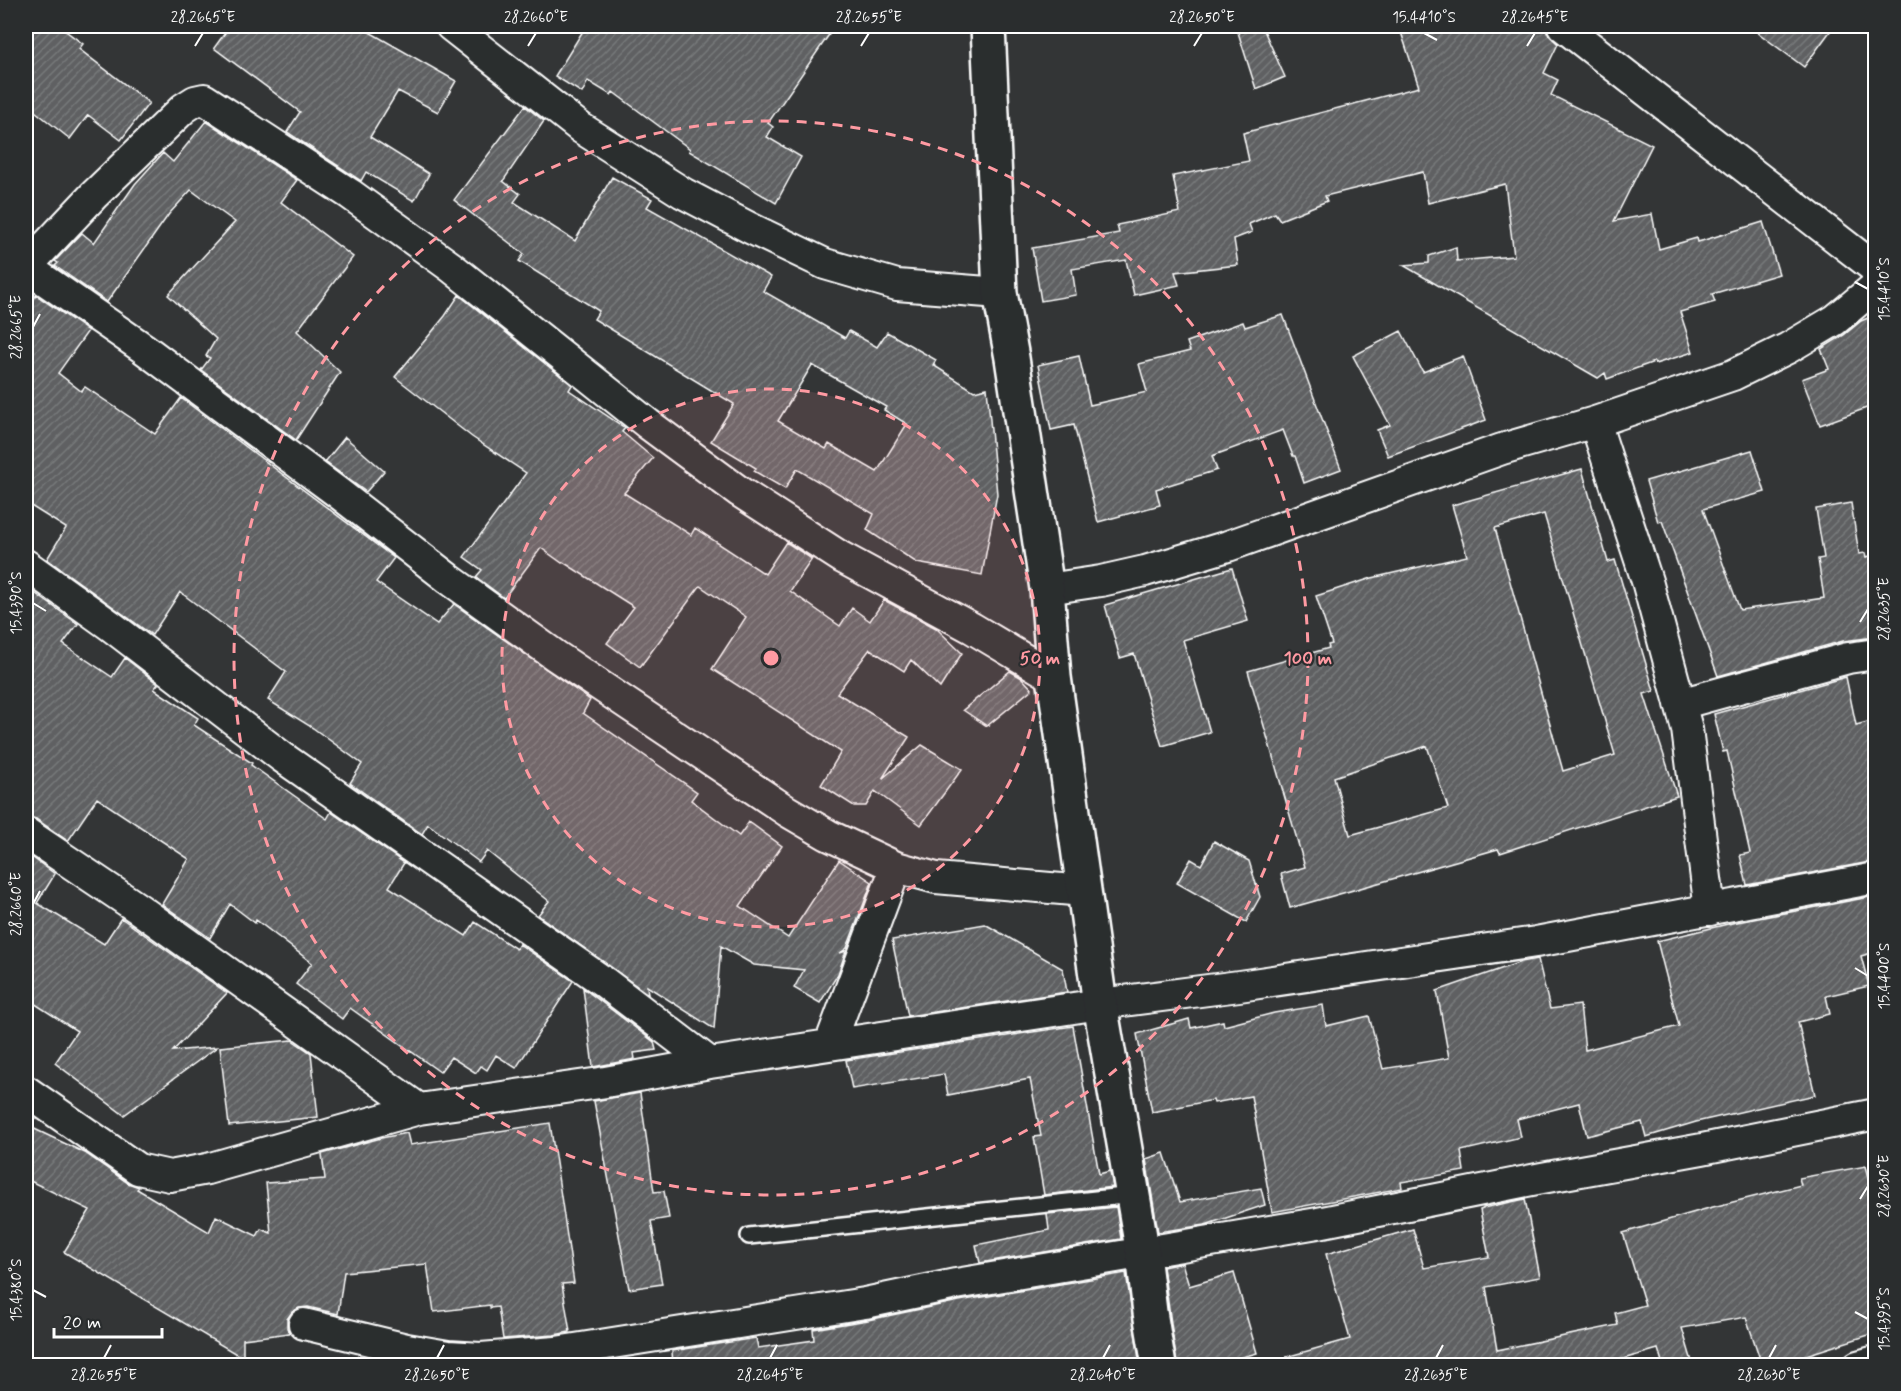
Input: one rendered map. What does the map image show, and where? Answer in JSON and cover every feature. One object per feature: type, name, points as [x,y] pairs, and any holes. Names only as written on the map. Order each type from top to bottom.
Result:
[{"type":"street","points":[[451,26],[581,128],[683,193],[771,238],[825,264],[897,285],[1000,293]]},
{"type":"street","points":[[988,26],[1000,293],[1012,357],[1047,589],[1053,677],[1100,1004],[1143,1254],[1159,1365]]},
{"type":"street","points":[[1563,26],[1875,269]]},
{"type":"street","points":[[1053,677],[972,628],[841,557],[740,492],[648,424],[451,267],[351,194],[204,99],[195,100],[184,108],[94,195],[26,267],[153,355],[449,579],[556,656],[787,811],[828,835],[896,867],[936,878],[1084,891]]},
{"type":"street","points":[[1047,589],[1146,571],[1228,546],[1502,449],[1595,422],[1742,371],[1788,348],[1835,320],[1875,286]]},
{"type":"street","points":[[1595,422],[1647,581],[1687,729],[1710,910]]},
{"type":"street","points":[[26,565],[111,626],[282,757],[604,982],[710,1063]]},
{"type":"street","points":[[1680,704],[1848,658],[1875,654]]},
{"type":"street","points":[[26,833],[139,909],[419,1109]]},
{"type":"street","points":[[830,1044],[896,867]]},
{"type":"street","points":[[26,1091],[138,1169],[170,1176],[207,1169],[419,1109],[600,1083],[830,1044],[1536,942],[1875,878]]},
{"type":"street","points":[[304,1324],[407,1349],[448,1356],[514,1356],[555,1352],[865,1303],[956,1284],[1318,1223],[1875,1114]]},
{"type":"street","points":[[1858,1365],[1875,1361]]},
{"type":"lane","points":[[749,1236],[1133,1195]]},
{"type":"building","points":[[26,26],[59,26],[83,44],[79,49],[149,103],[121,140],[88,115],[70,139],[26,104]]},
{"type":"building","points":[[230,26],[359,26],[456,81],[438,112],[398,91],[370,137],[429,174],[414,201],[366,172],[361,181],[287,132],[300,112],[214,48]]},
{"type":"building","points":[[586,26],[835,26],[768,123],[773,127],[767,137],[801,157],[776,203],[689,151],[690,149],[613,92],[611,95],[588,81],[582,93],[555,76]]},
{"type":"building","points":[[1236,26],[1262,26],[1285,77],[1256,89]]},
{"type":"building","points":[[1399,26],[1546,26],[1547,33],[1558,44],[1544,73],[1558,80],[1551,95],[1652,145],[1614,221],[1652,214],[1659,249],[1697,238],[1698,242],[1763,222],[1779,274],[1712,294],[1715,302],[1680,312],[1693,352],[1655,364],[1654,362],[1607,379],[1605,373],[1598,378],[1403,265],[1429,263],[1429,256],[1456,247],[1457,261],[1514,256],[1505,184],[1428,203],[1423,172],[1325,196],[1327,201],[1280,220],[1275,213],[1249,224],[1252,232],[1234,239],[1238,265],[1175,272],[1179,285],[1134,295],[1126,260],[1072,269],[1076,295],[1041,301],[1032,248],[1119,233],[1117,225],[1180,212],[1173,176],[1249,161],[1243,133],[1419,87]]},
{"type":"building","points":[[1749,26],[1834,26],[1804,67]]},
{"type":"building","points":[[525,106],[544,121],[503,181],[520,194],[514,202],[575,241],[612,177],[652,199],[647,207],[771,277],[763,291],[845,338],[849,331],[877,347],[887,332],[936,360],[933,365],[974,391],[987,388],[997,494],[982,575],[917,563],[867,530],[874,514],[797,469],[785,489],[754,471],[756,468],[711,441],[734,404],[594,319],[599,311],[519,261],[524,254],[454,200]],"holes":[[[812,365],[886,407],[884,410],[907,424],[877,472],[829,444],[826,449],[778,421]]]},
{"type":"building","points":[[206,121],[297,180],[281,202],[353,257],[297,331],[340,372],[296,440],[201,370],[210,358],[206,356],[216,339],[168,295],[235,222],[191,190],[169,214],[107,302],[55,266],[58,263],[55,261],[82,233],[94,243],[135,184],[163,153],[173,162]]},
{"type":"building","points":[[36,295],[88,331],[58,373],[81,391],[85,387],[155,434],[181,398],[394,558],[376,582],[437,624],[454,604],[590,700],[583,713],[697,792],[691,800],[739,836],[749,822],[782,846],[740,906],[788,938],[839,860],[872,882],[847,948],[840,953],[846,951],[838,974],[820,1003],[794,988],[804,970],[754,965],[721,946],[714,1029],[647,986],[648,994],[538,915],[549,901],[487,851],[479,862],[428,824],[422,834],[350,783],[362,764],[313,728],[268,700],[286,672],[180,592],[152,635],[47,559],[66,528],[26,503],[26,312]]},
{"type":"building","points":[[459,295],[572,385],[569,390],[625,428],[622,432],[653,458],[624,493],[691,535],[695,528],[765,574],[786,542],[812,559],[790,591],[840,626],[852,608],[870,621],[884,600],[936,628],[962,653],[940,688],[911,660],[904,671],[870,649],[837,693],[909,737],[882,779],[922,745],[962,769],[921,825],[875,791],[866,806],[854,806],[821,785],[841,752],[712,669],[746,617],[700,586],[640,667],[607,643],[634,607],[541,548],[504,598],[476,577],[482,570],[464,557],[526,473],[472,437],[395,377],[445,316]]},
{"type":"building","points":[[1283,315],[1341,469],[1304,483],[1283,430],[1212,456],[1217,470],[1156,489],[1160,505],[1098,522],[1074,425],[1051,430],[1038,365],[1079,356],[1090,405],[1147,392],[1139,364],[1190,351],[1187,342],[1243,322],[1245,327]]},
{"type":"building","points":[[1875,315],[1875,405],[1820,425],[1802,379],[1829,369],[1821,349],[1861,321]]},
{"type":"building","points":[[1401,331],[1423,372],[1463,356],[1486,420],[1388,456],[1377,430],[1390,425],[1353,356]]},
{"type":"building","points":[[345,437],[384,471],[366,492],[325,462]]},
{"type":"building","points":[[1752,450],[1765,492],[1703,509],[1740,610],[1824,598],[1818,559],[1824,558],[1816,509],[1851,503],[1859,554],[1865,553],[1866,557],[1875,555],[1875,637],[1843,641],[1718,676],[1662,521],[1658,522],[1646,481]]},
{"type":"building","points":[[1582,469],[1608,562],[1615,560],[1654,691],[1644,694],[1677,796],[1500,853],[1498,849],[1290,908],[1281,874],[1305,867],[1248,671],[1329,648],[1328,645],[1332,644],[1316,596],[1372,578],[1467,556],[1452,505]],"holes":[[[1544,514],[1615,755],[1563,771],[1495,528]],[[1427,746],[1448,808],[1350,835],[1334,777]]]},
{"type":"building","points":[[1232,568],[1248,621],[1183,640],[1210,732],[1162,746],[1134,654],[1120,658],[1105,605]]},
{"type":"building","points":[[29,589],[78,624],[63,644],[112,677],[125,658],[158,684],[154,689],[198,718],[194,725],[252,763],[251,765],[327,819],[331,812],[404,863],[389,887],[466,936],[475,922],[516,949],[519,944],[573,981],[516,1068],[496,1055],[487,1070],[481,1066],[476,1073],[451,1057],[440,1072],[350,1008],[342,1019],[296,984],[312,963],[256,920],[255,923],[230,904],[210,938],[162,904],[189,859],[97,798],[68,841],[36,819],[26,816],[26,595]]},
{"type":"building","points":[[1010,671],[1022,678],[1032,689],[987,726],[963,710]]},
{"type":"building","points":[[1846,677],[1856,725],[1875,720],[1875,861],[1747,885],[1740,855],[1750,853],[1727,751],[1723,752],[1714,714]]},
{"type":"building","points":[[1214,841],[1249,861],[1260,897],[1246,922],[1177,883],[1191,859],[1201,865]]},
{"type":"building","points":[[26,853],[55,874],[37,903],[104,944],[121,918],[227,993],[173,1051],[217,1047],[124,1115],[55,1063],[77,1031],[26,998]]},
{"type":"building","points":[[1875,896],[1875,952],[1861,956],[1869,986],[1826,996],[1830,1014],[1798,1022],[1815,1095],[1696,1122],[1646,1137],[1642,1122],[1587,1136],[1579,1103],[1517,1119],[1521,1137],[1461,1151],[1464,1171],[1401,1182],[1402,1188],[1272,1212],[1251,1096],[1214,1103],[1213,1100],[1152,1112],[1137,1034],[1189,1019],[1191,1028],[1223,1021],[1224,1026],[1274,1013],[1323,1005],[1326,1026],[1369,1016],[1383,1069],[1449,1058],[1437,991],[1521,962],[1538,959],[1550,1009],[1580,1005],[1585,1050],[1679,1026],[1657,941],[1732,923]]},
{"type":"building","points":[[985,924],[1063,969],[1067,992],[908,1016],[892,940]]},
{"type":"building","points":[[583,988],[654,1042],[656,1050],[634,1053],[635,1059],[593,1067]]},
{"type":"building","points":[[1073,1026],[1099,1174],[1110,1171],[1113,1187],[1044,1195],[1034,1137],[1041,1136],[1030,1079],[948,1095],[944,1074],[852,1089],[846,1060]]},
{"type":"building","points":[[292,1040],[311,1053],[318,1117],[229,1126],[220,1047]]},
{"type":"building","points":[[640,1093],[654,1192],[664,1191],[669,1218],[651,1221],[662,1284],[629,1289],[594,1101]]},
{"type":"building","points":[[550,1123],[574,1283],[562,1284],[570,1332],[554,1335],[503,1339],[498,1307],[490,1308],[490,1305],[434,1312],[427,1264],[344,1272],[338,1314],[308,1307],[299,1308],[287,1319],[287,1328],[290,1333],[243,1339],[243,1358],[64,1252],[90,1210],[26,1179],[26,1125],[85,1153],[128,1183],[139,1187],[137,1189],[209,1232],[216,1216],[257,1236],[261,1229],[271,1233],[266,1183],[325,1179],[322,1154],[407,1133],[410,1145]]},
{"type":"building","points":[[1164,1153],[1180,1202],[1261,1188],[1265,1205],[1205,1225],[1158,1232],[1146,1159]]},
{"type":"building","points":[[1866,1166],[1875,1199],[1875,1333],[1775,1365],[1762,1365],[1746,1317],[1682,1328],[1693,1365],[1663,1365],[1658,1349],[1602,1365],[1287,1365],[1286,1357],[1350,1339],[1326,1254],[1413,1229],[1424,1268],[1489,1257],[1480,1210],[1525,1199],[1540,1277],[1486,1287],[1497,1350],[1618,1325],[1615,1313],[1645,1305],[1623,1233],[1801,1185],[1799,1178]]},
{"type":"building","points":[[1116,1207],[1121,1239],[980,1263],[976,1245],[1049,1230],[1047,1214]]},
{"type":"building","points":[[1182,1263],[1189,1286],[1234,1273],[1257,1353],[1214,1365],[1177,1365],[1163,1267]]},
{"type":"building","points":[[1126,1273],[1140,1365],[673,1365],[672,1351],[756,1338],[758,1348],[814,1340],[813,1329],[959,1301]]}]
